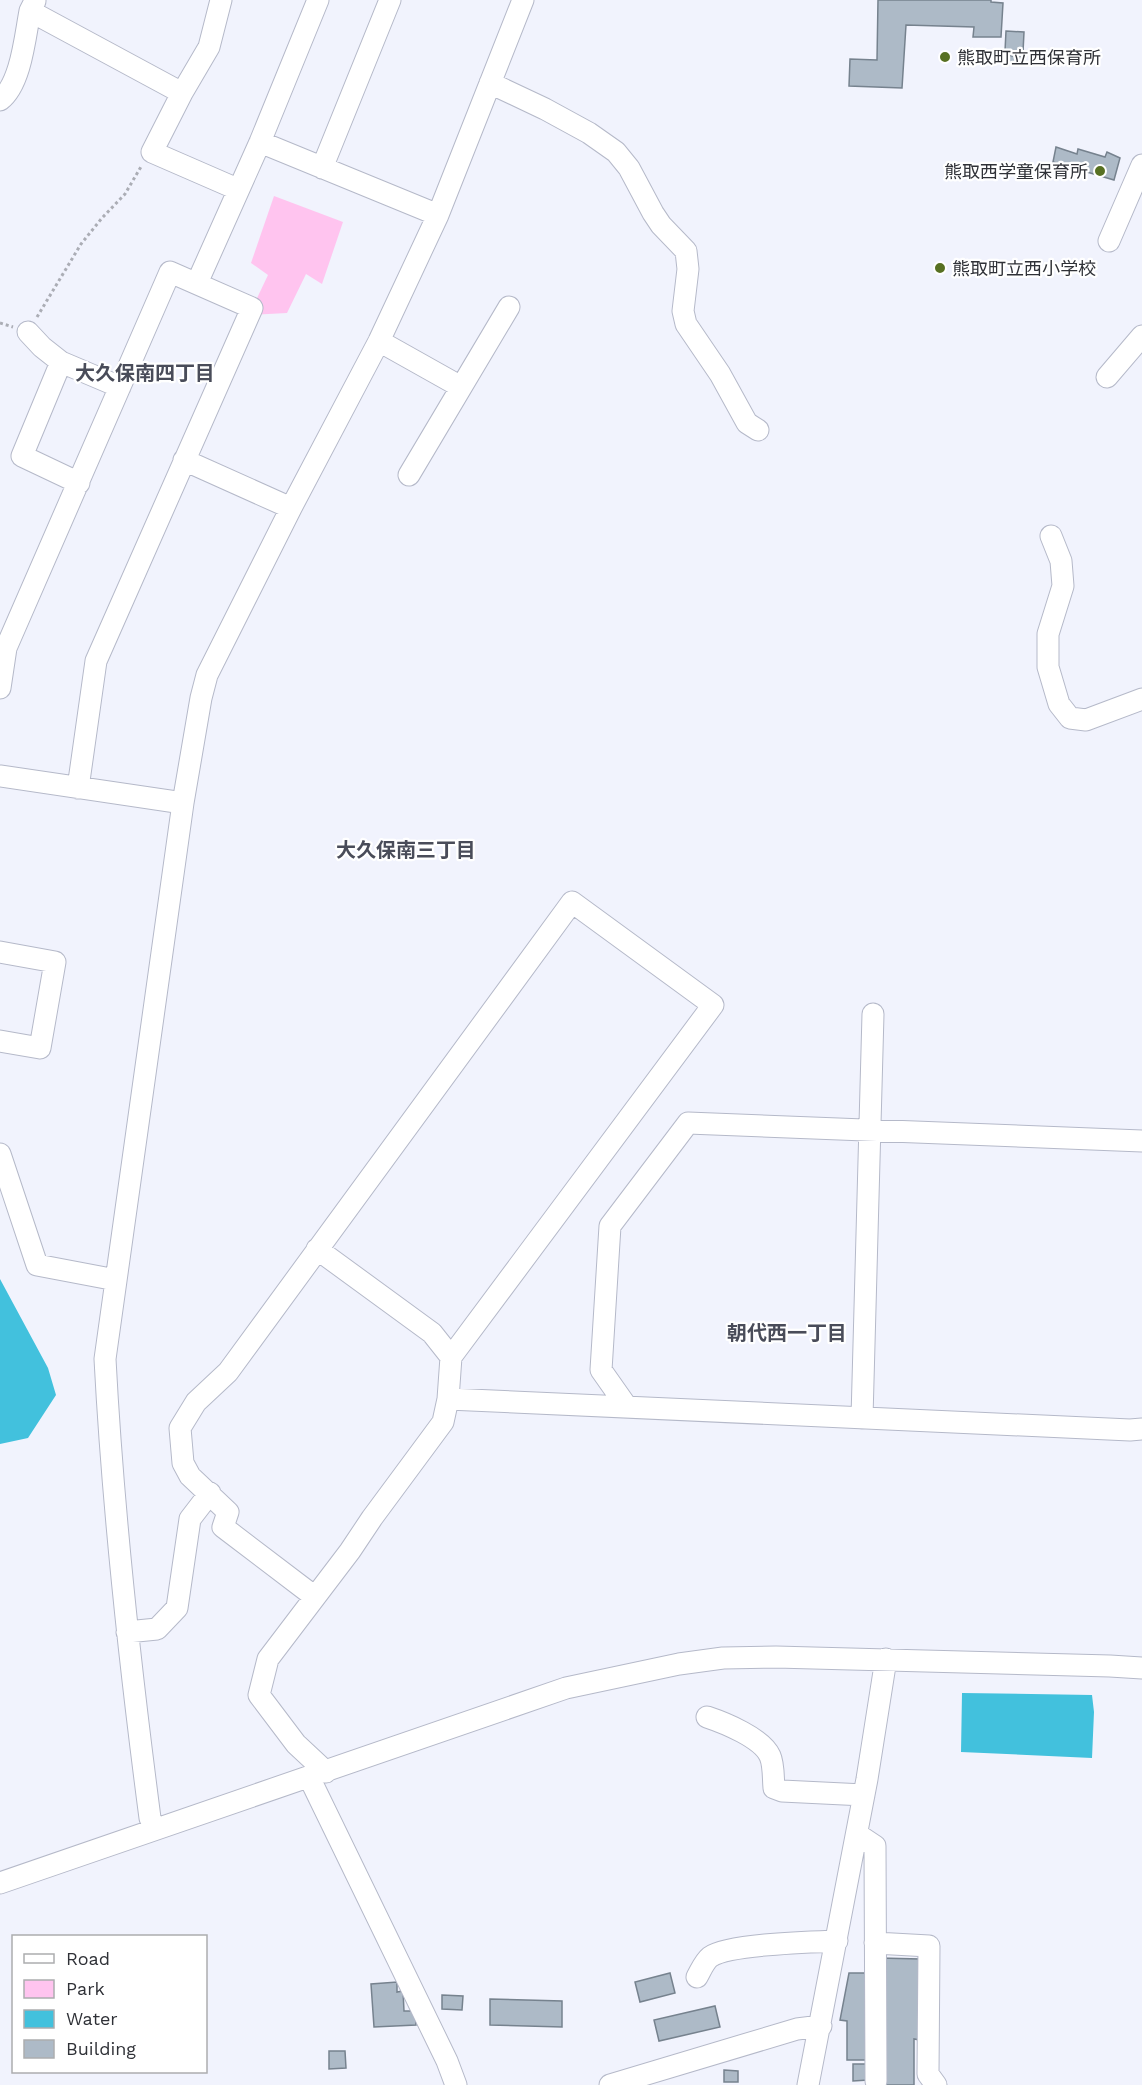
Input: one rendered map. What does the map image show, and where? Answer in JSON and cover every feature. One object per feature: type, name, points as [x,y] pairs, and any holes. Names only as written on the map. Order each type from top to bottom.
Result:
[{"type":"street","points":[[221,0],[209,47],[152,152],[237,189]]},
{"type":"street","points":[[197,284],[237,189],[260,142],[318,0]]},
{"type":"street","points":[[155,1829],[150,1818],[131,1674],[110,1450],[105,1359],[183,803],[201,698],[207,675],[379,341],[438,215],[523,0]]},
{"type":"street","points":[[322,168],[385,2]]},
{"type":"street","points":[[0,100],[14,82],[33,6],[182,93]]},
{"type":"street","points":[[490,83],[545,109],[589,134],[616,152],[629,168],[661,225],[686,251],[688,269],[683,311],[686,324],[720,374],[747,423],[758,430]]},
{"type":"street","points":[[260,142],[438,215]]},
{"type":"street","points":[[1109,241],[1142,165]]},
{"type":"street","points":[[0,688],[6,648],[170,272],[252,308],[96,661],[78,788]]},
{"type":"street","points":[[410,475],[509,307]]},
{"type":"street","points":[[28,332],[42,347],[62,362],[120,387]]},
{"type":"street","points":[[1107,377],[1142,336]]},
{"type":"street","points":[[379,341],[461,387]]},
{"type":"street","points":[[62,362],[22,456],[79,483]]},
{"type":"street","points":[[184,460],[291,508]]},
{"type":"street","points":[[1051,536],[1060,561],[1063,586],[1048,634],[1048,667],[1059,704],[1070,717],[1086,720],[1142,699]]},
{"type":"street","points":[[0,776],[183,803]]},
{"type":"street","points":[[315,1597],[223,1527],[228,1512],[190,1476],[183,1463],[180,1428],[196,1402],[228,1372],[573,902],[713,1005],[451,1357],[448,1399],[443,1422],[315,1597],[268,1659],[259,1695],[317,1775],[456,2085]]},
{"type":"street","points":[[0,952],[55,962],[40,1048],[0,1041]]},
{"type":"street","points":[[862,1418],[873,1014]]},
{"type":"street","points":[[627,1407],[602,1370],[609,1226],[688,1123],[1142,1141]]},
{"type":"street","points":[[0,1154],[38,1265],[116,1280]]},
{"type":"street","points":[[317,1249],[432,1333],[451,1357]]},
{"type":"street","points":[[448,1399],[1142,1429]]},
{"type":"street","points":[[128,1632],[158,1629],[177,1608],[190,1519],[210,1494]]},
{"type":"street","points":[[0,1883],[567,1688],[646,1670],[723,1658],[776,1657],[1142,1668]]},
{"type":"street","points":[[808,2085],[857,1834],[886,1659]]},
{"type":"street","points":[[707,1717],[721,1721],[764,1746],[771,1757],[774,1788],[782,1791],[864,1795]]},
{"type":"street","points":[[857,1834],[875,1846],[876,2081]]},
{"type":"street","points":[[697,1977],[705,1962],[712,1956],[734,1949],[800,1942],[837,1941]]},
{"type":"street","points":[[875,1944],[929,1946],[928,2074],[936,2085]]},
{"type":"street","points":[[610,2085],[797,2029],[821,2026]]},
{"type":"path","points":[[28,332],[81,244],[125,194],[152,152]]},
{"type":"green space","points":[[274,196],[343,222],[322,284],[306,274],[287,313],[249,315],[268,275],[251,263]]},
{"type":"water","points":[[0,1279],[48,1368],[56,1395],[28,1438],[0,1444]]},
{"type":"water","points":[[962,1693],[1092,1695],[1094,1712],[1092,1758],[961,1752]]},
{"type":"building","points":[[878,0],[991,0],[991,2],[1003,3],[1001,37],[973,37],[974,27],[906,25],[902,88],[849,86],[850,59],[877,60]]},
{"type":"building","points":[[1006,31],[1024,32],[1023,52],[1005,51]]},
{"type":"building","points":[[1003,55],[1024,57],[1023,65],[1004,64]]},
{"type":"building","name":"熊取西学童保育所","points":[[1056,147],[1077,154],[1078,149],[1105,157],[1107,152],[1120,158],[1114,180],[1053,162]]},
{"type":"building","points":[[879,1958],[920,1959],[920,2040],[914,2039],[914,2085],[885,2085]]},
{"type":"building","points":[[670,1973],[675,1993],[640,2002],[635,1982]]},
{"type":"building","points":[[849,1973],[871,1973],[872,2060],[847,2060],[847,2021],[840,2020]]},
{"type":"building","points":[[397,1982],[397,1992],[403,1991],[404,2011],[415,2011],[416,2025],[374,2027],[371,1984]]},
{"type":"building","points":[[442,1995],[463,1996],[462,2010],[442,2009]]},
{"type":"building","points":[[490,1999],[562,2001],[562,2027],[490,2025]]},
{"type":"building","points":[[715,2006],[720,2027],[659,2041],[654,2020]]},
{"type":"building","points":[[329,2051],[345,2051],[346,2068],[329,2069]]},
{"type":"building","points":[[853,2064],[867,2064],[868,2080],[853,2081]]},
{"type":"building","points":[[724,2070],[738,2071],[738,2082],[724,2082]]},
{"type":"place","name":"熊取町立西保育所","points":[[945,57]]},
{"type":"place","name":"熊取西学童保育所","points":[[1100,171]]},
{"type":"place","name":"熊取町立西小学校","points":[[940,268]]},
{"type":"district","name":"大久保南四丁目","points":[[145,373]]},
{"type":"district","name":"大久保南三丁目","points":[[406,850]]},
{"type":"district","name":"朝代西一丁目","points":[[787,1333]]}]
